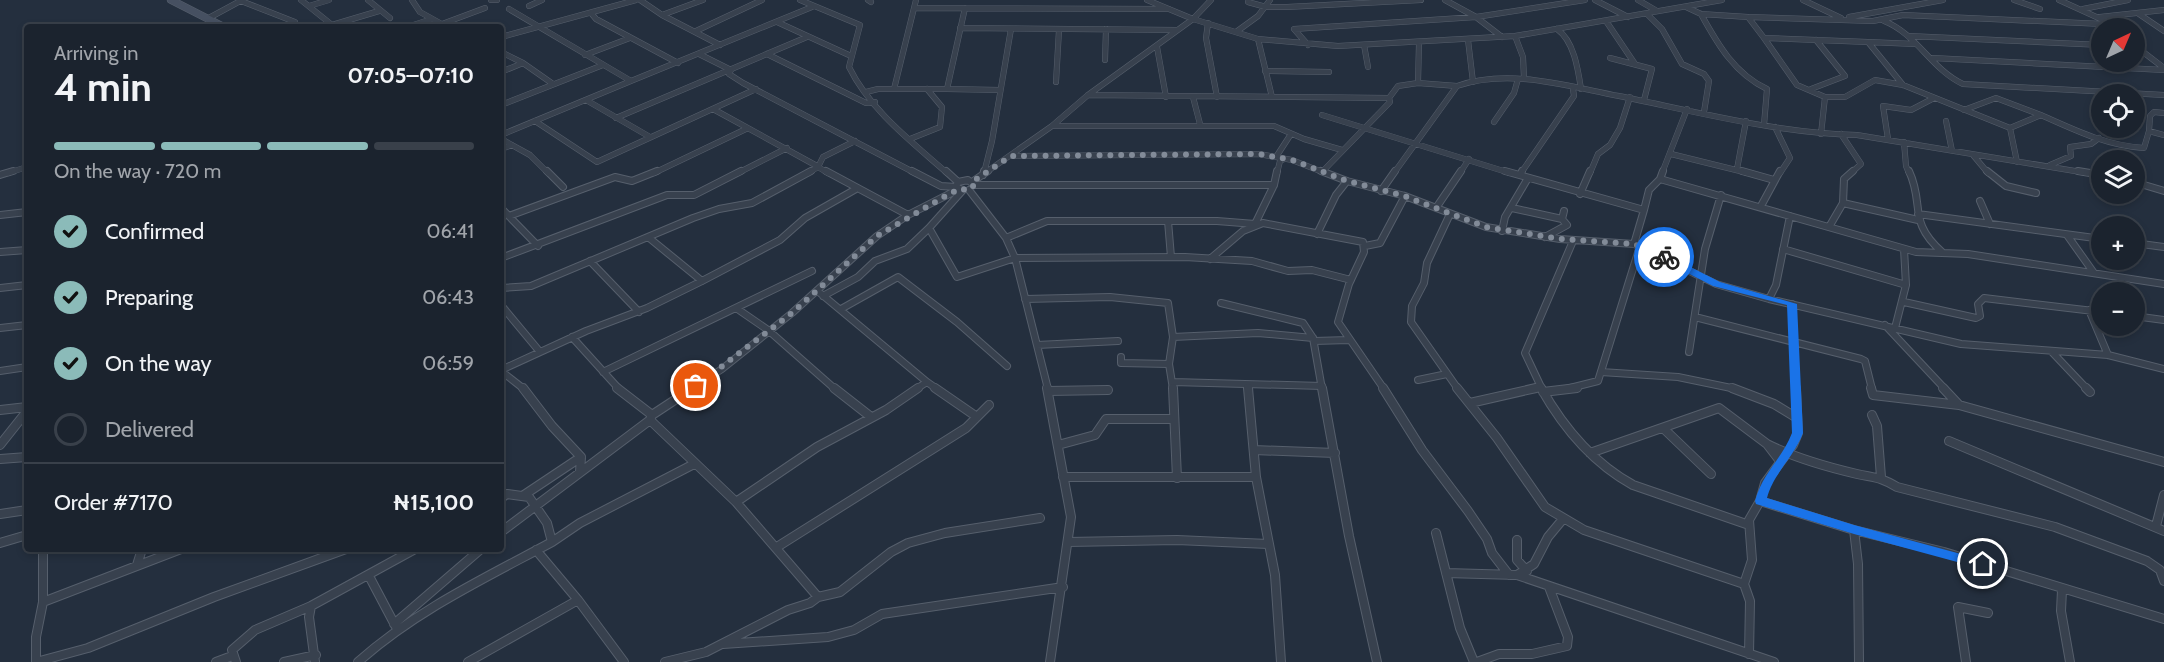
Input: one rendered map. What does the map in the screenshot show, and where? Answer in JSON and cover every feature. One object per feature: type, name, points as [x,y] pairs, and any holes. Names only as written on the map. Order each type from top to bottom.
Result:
[{"type":"street","points":[[171,0],[218,24]]},
{"type":"street","points":[[301,0],[331,24]]},
{"type":"street","points":[[309,6],[329,0]]},
{"type":"street","points":[[368,0],[390,18]]},
{"type":"street","points":[[412,0],[420,12],[441,24]]},
{"type":"street","points":[[490,0],[496,0]]},
{"type":"street","points":[[530,6],[542,0]]},
{"type":"street","points":[[504,36],[638,0],[720,45]]},
{"type":"street","points":[[662,15],[703,0]]},
{"type":"street","points":[[696,31],[762,0]]},
{"type":"street","points":[[800,0],[860,25],[851,56],[850,70],[874,102],[910,140],[965,186],[1006,238],[1015,258],[1048,391],[1071,517],[1063,587],[1050,662]]},
{"type":"street","points":[[504,136],[777,22],[810,5],[813,0]]},
{"type":"street","points":[[894,89],[916,0]]},
{"type":"street","points":[[1147,0],[1193,19],[1258,39],[1308,45],[1419,43],[1515,36],[1722,0]]},
{"type":"street","points":[[504,530],[651,417],[722,369],[792,313],[877,236],[908,215],[965,186],[1011,156],[1052,126],[1088,95],[1193,19],[1211,0]]},
{"type":"street","points":[[1236,32],[1258,16],[1266,7],[1265,3],[1270,0]]},
{"type":"street","points":[[1248,2],[1266,7],[1421,0]]},
{"type":"street","points":[[1445,0],[1476,17],[1502,37]]},
{"type":"street","points":[[1308,45],[1294,29],[1476,17],[1584,0]]},
{"type":"street","points":[[1594,0],[1628,17]]},
{"type":"street","points":[[1638,0],[1657,11]]},
{"type":"street","points":[[1803,0],[1843,18],[1943,0]]},
{"type":"street","points":[[2014,0],[2040,9]]},
{"type":"street","points":[[2060,0],[2100,17],[2164,10]]},
{"type":"street","points":[[2083,9],[2128,0]]},
{"type":"street","points":[[207,19],[242,1],[295,22]]},
{"type":"street","points":[[1685,7],[1701,14],[1884,21],[1900,26],[1954,81],[2164,95]]},
{"type":"street","points":[[449,24],[485,8]]},
{"type":"street","points":[[914,8],[1169,9]]},
{"type":"street","points":[[947,89],[965,8]]},
{"type":"street","points":[[509,9],[533,26],[542,27],[631,81]]},
{"type":"street","points":[[335,24],[379,11]]},
{"type":"street","points":[[591,13],[596,19],[678,63]]},
{"type":"street","points":[[1647,14],[1666,34],[1668,43],[1682,66],[1688,71],[1704,74],[1709,81],[1704,112]]},
{"type":"street","points":[[1701,14],[1719,47],[1748,81],[1767,89],[1764,125]]},
{"type":"street","points":[[2139,14],[2164,31]]},
{"type":"street","points":[[1884,21],[1903,15],[2091,26]]},
{"type":"street","points":[[1748,17],[1797,85],[1811,89],[1825,97],[1845,97],[1875,80],[1903,85],[2010,128],[2041,115]]},
{"type":"street","points":[[416,24],[432,19]]},
{"type":"street","points":[[1606,21],[1635,64]]},
{"type":"street","points":[[777,22],[851,56]]},
{"type":"street","points":[[1208,23],[1206,38],[1217,97]]},
{"type":"street","points":[[960,28],[1177,30]]},
{"type":"street","points":[[983,175],[992,141],[1011,29]]},
{"type":"street","points":[[1105,60],[1106,29]]},
{"type":"street","points":[[1557,29],[1566,35],[1578,69],[1581,89]]},
{"type":"street","points":[[1056,82],[1059,30]]},
{"type":"street","points":[[1494,123],[1521,78],[1523,57],[1515,36]]},
{"type":"street","points":[[1909,36],[2091,44]]},
{"type":"street","points":[[616,118],[807,37]]},
{"type":"street","points":[[585,55],[630,38]]},
{"type":"street","points":[[1764,38],[1916,44]]},
{"type":"street","points":[[1258,39],[1272,97]]},
{"type":"street","points":[[1811,89],[1845,76],[1816,39]]},
{"type":"street","points":[[1468,40],[1473,82]]},
{"type":"street","points":[[1868,42],[1903,85]]},
{"type":"street","points":[[1418,83],[1419,43]]},
{"type":"street","points":[[1364,45],[1368,67]]},
{"type":"street","points":[[1157,47],[1166,97]]},
{"type":"street","points":[[504,53],[524,63],[553,84]]},
{"type":"street","points":[[699,54],[731,70]]},
{"type":"street","points":[[767,54],[866,103],[874,102]]},
{"type":"street","points":[[2145,55],[2164,69]]},
{"type":"street","points":[[1610,58],[1652,69],[1644,100]]},
{"type":"street","points":[[1933,58],[2164,69]]},
{"type":"street","points":[[504,71],[524,63]]},
{"type":"street","points":[[504,102],[603,65]]},
{"type":"street","points":[[731,70],[729,74],[756,89],[941,186],[1274,185]]},
{"type":"street","points":[[1265,71],[1329,72]]},
{"type":"street","points":[[1323,171],[1364,126],[1390,102],[1389,98],[1398,86],[1418,83],[1457,86],[1473,82],[1521,78],[1630,97],[1775,127],[1821,134],[1888,139],[1972,155],[2091,173]]},
{"type":"street","points":[[1987,85],[1996,98],[2091,135]]},
{"type":"street","points":[[1381,191],[1457,86]]},
{"type":"street","points":[[535,121],[597,162],[756,89]]},
{"type":"street","points":[[866,92],[894,89],[1000,90]]},
{"type":"street","points":[[910,140],[940,127],[942,107],[927,89]]},
{"type":"street","points":[[1520,175],[1534,148],[1551,130],[1574,96],[1574,89]]},
{"type":"street","points":[[1088,95],[1389,98]]},
{"type":"street","points":[[1193,97],[1200,124]]},
{"type":"street","points":[[1580,194],[1598,154],[1610,145],[1620,128],[1630,97]]},
{"type":"street","points":[[1821,134],[1825,97]]},
{"type":"street","points":[[1888,139],[1883,106],[1911,110],[1934,98]]},
{"type":"street","points":[[1964,110],[1996,98]]},
{"type":"street","points":[[586,100],[650,137]]},
{"type":"street","points":[[713,109],[746,129],[787,148],[856,189],[908,215]]},
{"type":"street","points":[[1470,403],[1541,390],[1593,384],[1598,381],[1637,245],[1649,190],[1660,179],[1687,109]]},
{"type":"street","points":[[2049,166],[2071,156],[2070,147],[2091,144],[2099,138],[2143,148],[2149,131],[2150,116],[2154,112],[2164,113]]},
{"type":"street","points":[[1322,115],[1580,194],[1644,210]]},
{"type":"street","points":[[1737,169],[1746,121]]},
{"type":"street","points":[[1946,121],[1952,151]]},
{"type":"street","points":[[2078,130],[2085,123]]},
{"type":"street","points":[[1052,126],[1200,124],[1274,126],[1291,134],[1342,150]]},
{"type":"street","points":[[1761,206],[1769,198],[1779,170],[1790,158],[1775,127]]},
{"type":"street","points":[[2010,128],[2017,162]]},
{"type":"street","points":[[509,216],[615,177],[632,181],[645,177],[746,129]]},
{"type":"street","points":[[2149,131],[2164,135]]},
{"type":"street","points":[[1276,157],[1291,134]]},
{"type":"street","points":[[1829,227],[1843,202],[1844,178],[1861,164],[1841,134]]},
{"type":"street","points":[[504,139],[530,155],[563,187]]},
{"type":"street","points":[[504,288],[531,286],[719,209],[752,202],[818,167],[823,157],[855,141]]},
{"type":"street","points":[[1904,142],[1906,166],[1913,180],[1918,217],[1927,239],[1942,252]]},
{"type":"street","points":[[504,148],[512,145]]},
{"type":"street","points":[[504,257],[667,195],[694,195],[787,148]]},
{"type":"street","points":[[1011,156],[1259,154],[1276,157],[1347,181],[1404,196],[1449,214],[1502,231],[1573,241],[1637,245],[1701,277],[1770,299],[1961,344],[2108,355],[2164,369]]},
{"type":"street","points":[[1671,154],[1774,180]]},
{"type":"street","points":[[1972,155],[2005,188],[2036,193]]},
{"type":"street","points":[[1210,259],[1255,224],[1274,185],[1280,160],[1284,159]]},
{"type":"street","points":[[1436,208],[1469,159]]},
{"type":"street","points":[[0,175],[24,168]]},
{"type":"street","points":[[1502,231],[1505,217],[1528,178]]},
{"type":"street","points":[[1660,179],[1761,206],[1904,249],[1929,254],[1942,252],[2164,284]]},
{"type":"street","points":[[1317,234],[1336,195],[1347,181]]},
{"type":"street","points":[[2145,185],[2164,190]]},
{"type":"street","points":[[823,296],[858,277],[875,261],[907,249],[929,228],[965,186]]},
{"type":"street","points":[[504,370],[572,337],[639,312],[702,281],[723,267],[780,240],[805,218],[856,189]]},
{"type":"street","points":[[1689,352],[1705,249],[1721,195]]},
{"type":"street","points":[[1365,246],[1380,243],[1404,196]]},
{"type":"street","points":[[1980,201],[1990,224]]},
{"type":"street","points":[[1843,202],[1918,217],[2091,238]]},
{"type":"street","points":[[1512,208],[1562,219],[1567,225],[1545,237]]},
{"type":"street","points":[[0,215],[24,211]]},
{"type":"street","points":[[504,211],[538,246]]},
{"type":"street","points":[[1562,219],[1564,211]]},
{"type":"street","points":[[1449,214],[1427,263],[1424,283],[1411,314],[1411,322],[1545,507],[1584,530],[1744,584]]},
{"type":"street","points":[[1770,299],[1776,285],[1790,216]]},
{"type":"street","points":[[1006,238],[1047,221],[1168,221],[1255,224],[1353,239],[1363,242],[1365,246]]},
{"type":"street","points":[[1168,221],[1171,257]]},
{"type":"street","points":[[929,228],[957,277],[1015,258],[1171,257],[1252,261],[1288,271],[1312,270],[1352,280]]},
{"type":"street","points":[[2067,235],[2094,273]]},
{"type":"street","points":[[648,237],[702,281]]},
{"type":"street","points":[[1573,241],[1525,353],[1541,390],[1590,453],[1612,472],[1634,485],[1725,514],[1749,525]]},
{"type":"street","points":[[2145,244],[2164,247]]},
{"type":"street","points":[[1365,246],[1338,322],[1398,410],[1422,450],[1487,539],[1492,553],[1514,575]]},
{"type":"street","points":[[1783,249],[1906,285]]},
{"type":"street","points":[[1895,328],[1904,302],[1906,285],[1904,249]]},
{"type":"street","points":[[0,252],[24,250]]},
{"type":"street","points":[[590,261],[639,312]]},
{"type":"street","points":[[603,372],[812,271]]},
{"type":"street","points":[[841,309],[898,277],[957,322],[1007,366]]},
{"type":"street","points":[[0,288],[24,285]]},
{"type":"street","points":[[816,290],[927,382],[977,417]]},
{"type":"street","points":[[1025,298],[1110,297],[1167,303],[1173,337],[1169,364],[1173,381],[1177,478]]},
{"type":"street","points":[[1904,302],[1976,318],[1980,316],[1978,304],[1984,298],[2090,310],[2108,355]]},
{"type":"street","points":[[1221,303],[1303,323],[1313,339],[1349,536],[1377,662]]},
{"type":"street","points":[[1749,654],[1750,600],[1744,584],[1752,560],[1749,520],[1760,501],[1765,483],[1796,438],[1792,304]]},
{"type":"street","points":[[736,308],[768,330],[852,404],[871,417]]},
{"type":"street","points":[[504,309],[540,352]]},
{"type":"street","points":[[1695,317],[1865,361],[1873,395],[1959,405],[2164,462]]},
{"type":"street","points":[[2145,317],[2164,320]]},
{"type":"street","points":[[0,328],[24,325]]},
{"type":"street","points":[[1885,325],[1959,405]]},
{"type":"street","points":[[1173,337],[1246,333],[1349,340]]},
{"type":"street","points":[[572,337],[615,386],[651,417],[694,464],[736,502],[818,597]]},
{"type":"street","points":[[1037,345],[1118,341]]},
{"type":"street","points":[[2051,351],[2090,392]]},
{"type":"street","points":[[1121,357],[1121,363],[1169,364]]},
{"type":"street","points":[[0,370],[24,367]]},
{"type":"street","points":[[1601,372],[1681,375],[1722,383],[1758,397],[1797,418]]},
{"type":"street","points":[[504,373],[521,386],[548,421],[581,457],[580,472]]},
{"type":"street","points":[[1418,380],[1447,374]]},
{"type":"street","points":[[1173,381],[1248,386],[1322,386]]},
{"type":"street","points":[[736,502],[817,447],[927,382]]},
{"type":"street","points":[[1248,386],[1256,477],[1275,575],[1281,662]]},
{"type":"street","points":[[1048,391],[1108,390]]},
{"type":"street","points":[[777,547],[966,428],[989,405]]},
{"type":"street","points":[[1590,453],[1719,408],[1783,458],[1881,477],[1897,487],[2055,527],[2154,565],[2160,570],[2164,581]]},
{"type":"street","points":[[0,410],[24,409]]},
{"type":"street","points":[[0,445],[24,413]]},
{"type":"street","points":[[1872,415],[1877,426],[1881,477]]},
{"type":"street","points":[[1058,445],[1095,435],[1106,419],[1174,419]]},
{"type":"street","points":[[1664,428],[1711,474]]},
{"type":"street","points":[[1949,441],[2079,498],[2164,531]]},
{"type":"street","points":[[1254,450],[1335,453]]},
{"type":"street","points":[[0,459],[24,457]]},
{"type":"street","points":[[504,495],[524,495],[581,457]]},
{"type":"street","points":[[396,626],[552,542],[580,523],[694,464]]},
{"type":"street","points":[[1063,477],[1256,477]]},
{"type":"street","points":[[524,495],[537,506],[547,523],[552,542]]},
{"type":"street","points":[[2156,526],[2159,507],[2164,495]]},
{"type":"street","points":[[1760,501],[1854,530],[1944,552],[2062,590],[2164,619]]},
{"type":"street","points":[[0,514],[24,510]]},
{"type":"street","points":[[665,662],[706,652],[818,597],[840,592],[891,552],[908,543],[945,533],[1040,518]]},
{"type":"street","points":[[1514,575],[1527,571],[1540,555],[1548,537],[1563,519]]},
{"type":"street","points":[[1854,530],[1858,564],[1859,662]]},
{"type":"street","points":[[1436,533],[1460,628],[1476,662],[1499,654],[1532,654],[1567,646],[1568,637],[1549,587]]},
{"type":"street","points":[[0,543],[24,537]]},
{"type":"street","points":[[1068,542],[1177,540],[1268,544]]},
{"type":"street","points":[[1517,540],[1517,560],[1527,571]]},
{"type":"street","points":[[536,550],[578,600],[624,662]]},
{"type":"street","points":[[43,552],[43,602],[36,637],[36,662],[58,660],[201,602],[338,552]]},
{"type":"street","points":[[137,565],[141,552]]},
{"type":"street","points":[[43,602],[173,552]]},
{"type":"street","points":[[216,662],[234,659],[232,650],[244,637],[311,606],[410,552]]},
{"type":"street","points":[[358,662],[478,552]]},
{"type":"street","points":[[1446,573],[1514,575],[1774,662]]},
{"type":"street","points":[[369,576],[396,626]]},
{"type":"street","points":[[721,644],[834,635],[855,630],[870,617],[882,614],[1063,587]]},
{"type":"street","points":[[2062,590],[2061,611],[2070,662]]},
{"type":"street","points":[[468,662],[578,600]]},
{"type":"street","points":[[284,662],[316,659],[309,617],[311,606]]},
{"type":"street","points":[[1966,662],[1958,607],[1988,613]]},
{"type":"way so far","points":[[696,386],[738,357],[768,330],[792,313],[877,236],[908,215],[959,189],[973,188],[972,182],[1011,156],[1259,154],[1308,165],[1347,181],[1404,196],[1486,227],[1573,241],[1634,244],[1664,257]]},
{"type":"route","points":[[1664,257],[1716,284],[1792,304],[1798,433],[1793,445],[1770,474],[1760,495],[1760,501],[1854,530],[1983,564]]}]
